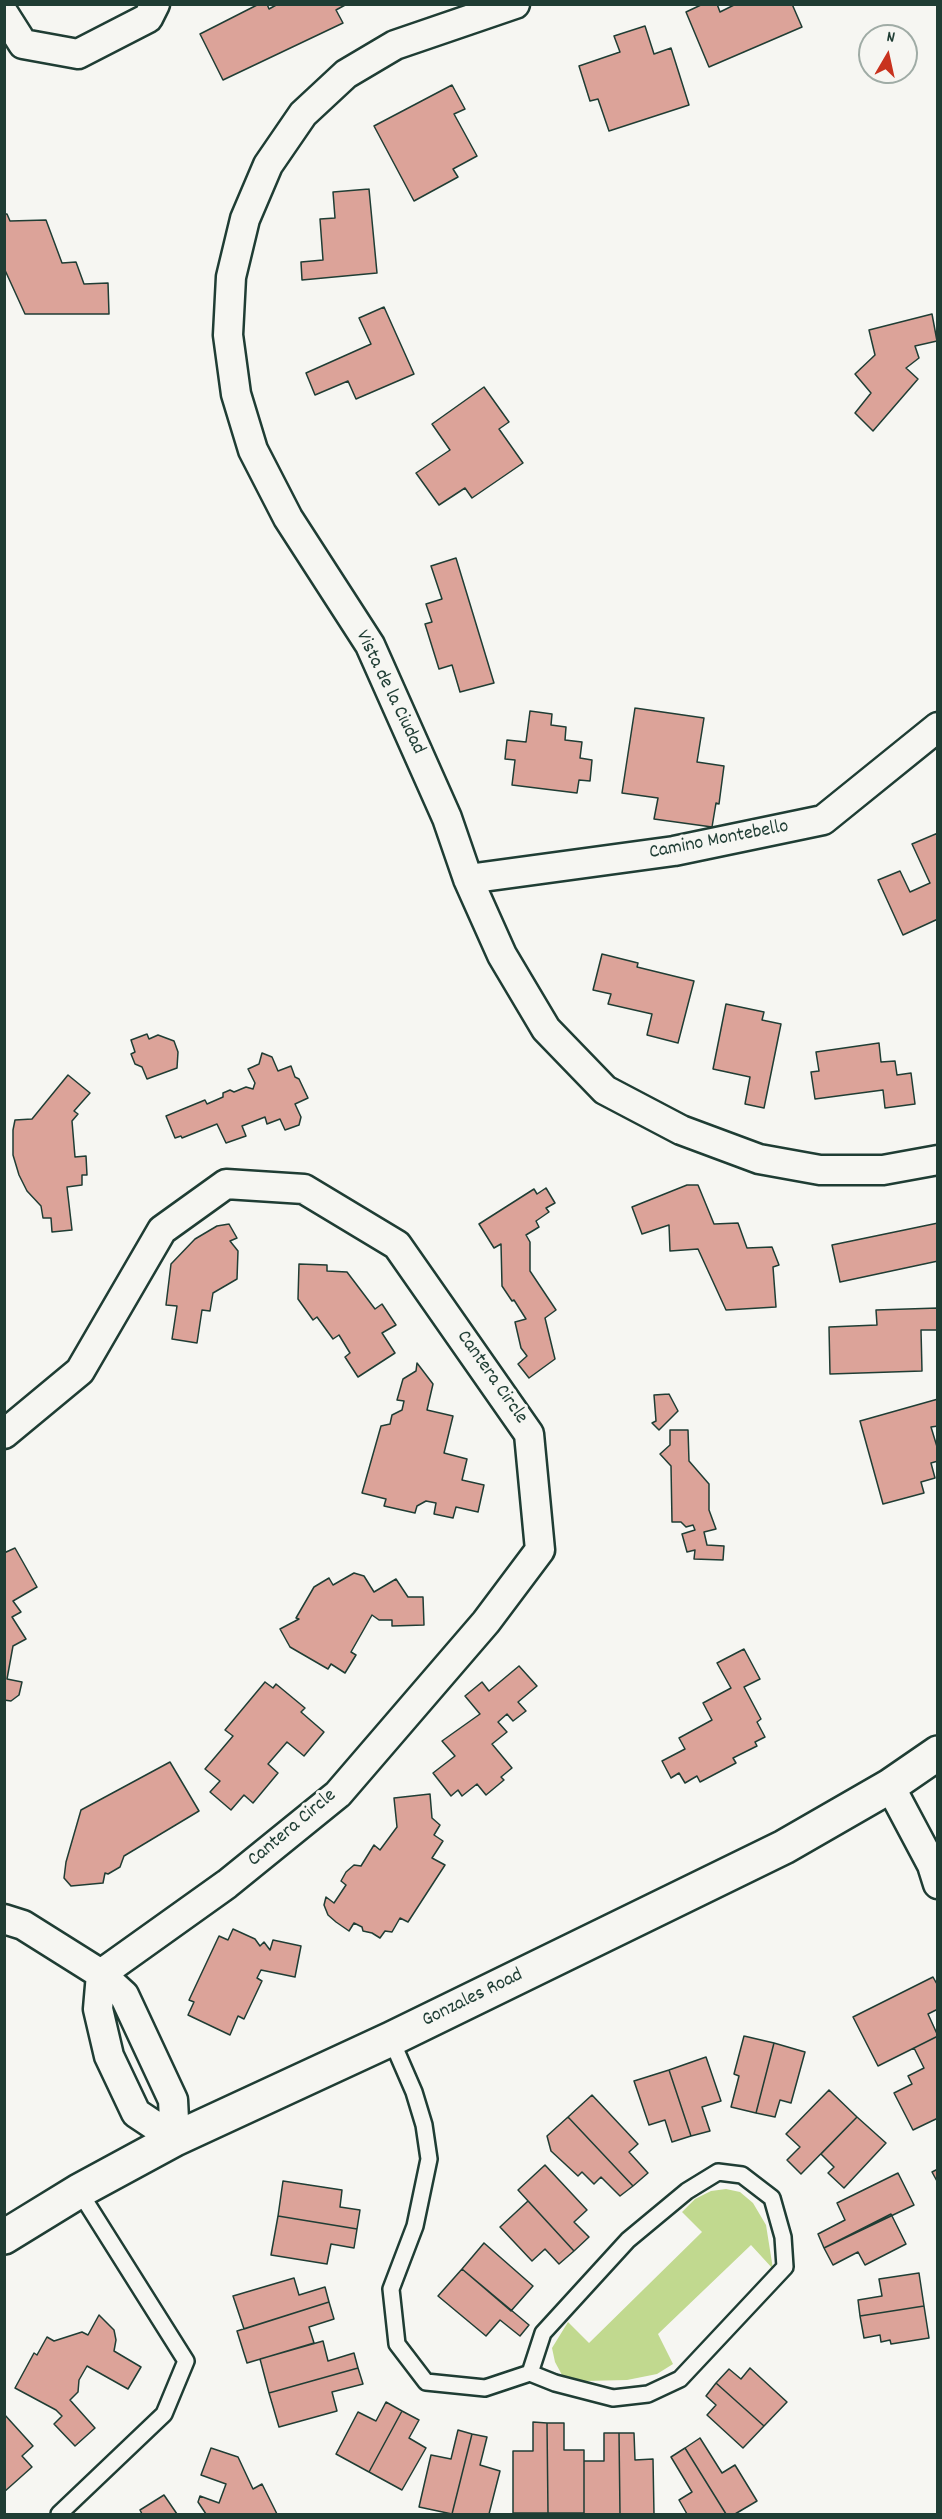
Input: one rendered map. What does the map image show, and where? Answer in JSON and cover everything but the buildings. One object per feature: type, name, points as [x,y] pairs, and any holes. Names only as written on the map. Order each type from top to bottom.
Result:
[{"type":"street","points":[[4,14],[23,44],[78,54],[148,18],[155,4]]},
{"type":"street","name":"Vista de la Ciudad","points":[[515,4],[395,45],[346,74],[303,114],[268,165],[245,219],[231,277],[228,335],[236,394],[253,450],[288,518],[370,645],[447,818],[468,879],[502,955],[546,1029],[605,1090],[681,1130],[759,1159],[820,1170],[872,1170],[938,1160]]},
{"type":"street","name":"Camino Montebello","points":[[468,879],[674,851],[823,820],[938,727]]},
{"type":"street","name":"Cantera Circle","points":[[4,1434],[80,1371],[162,1230],[226,1184],[304,1189],[397,1245],[530,1434],[540,1550],[486,1622],[338,1794],[227,1884],[101,1974]]},
{"type":"street","name":"Gonzales Road","points":[[4,2238],[79,2191],[175,2139],[391,2039],[784,1847],[890,1786],[938,1753]]},
{"type":"street","points":[[890,1786],[932,1865],[938,1884]]},
{"type":"street","points":[[4,1919],[23,1925],[101,1974],[124,1995],[173,2100],[175,2139]]},
{"type":"street","points":[[101,1974],[98,2009],[110,2056],[136,2113],[175,2139]]},
{"type":"lane","points":[[391,2039],[414,2092],[424,2125],[429,2159],[415,2226],[391,2289],[397,2344],[426,2382],[485,2388],[530,2373],[555,2383],[613,2398],[648,2394],[680,2379],[784,2267],[783,2237],[772,2198],[742,2175],[718,2172],[687,2191],[628,2240],[543,2333],[530,2373]]},
{"type":"lane","points":[[59,2514],[164,2414],[186,2361],[79,2191]]},
{"type":"green space","points":[[726,2189],[740,2192],[753,2203],[766,2225],[773,2269],[751,2245],[658,2334],[673,2364],[657,2374],[627,2380],[584,2381],[562,2375],[555,2362],[552,2348],[568,2322],[589,2343],[702,2232],[682,2212],[695,2199],[711,2191]]}]
